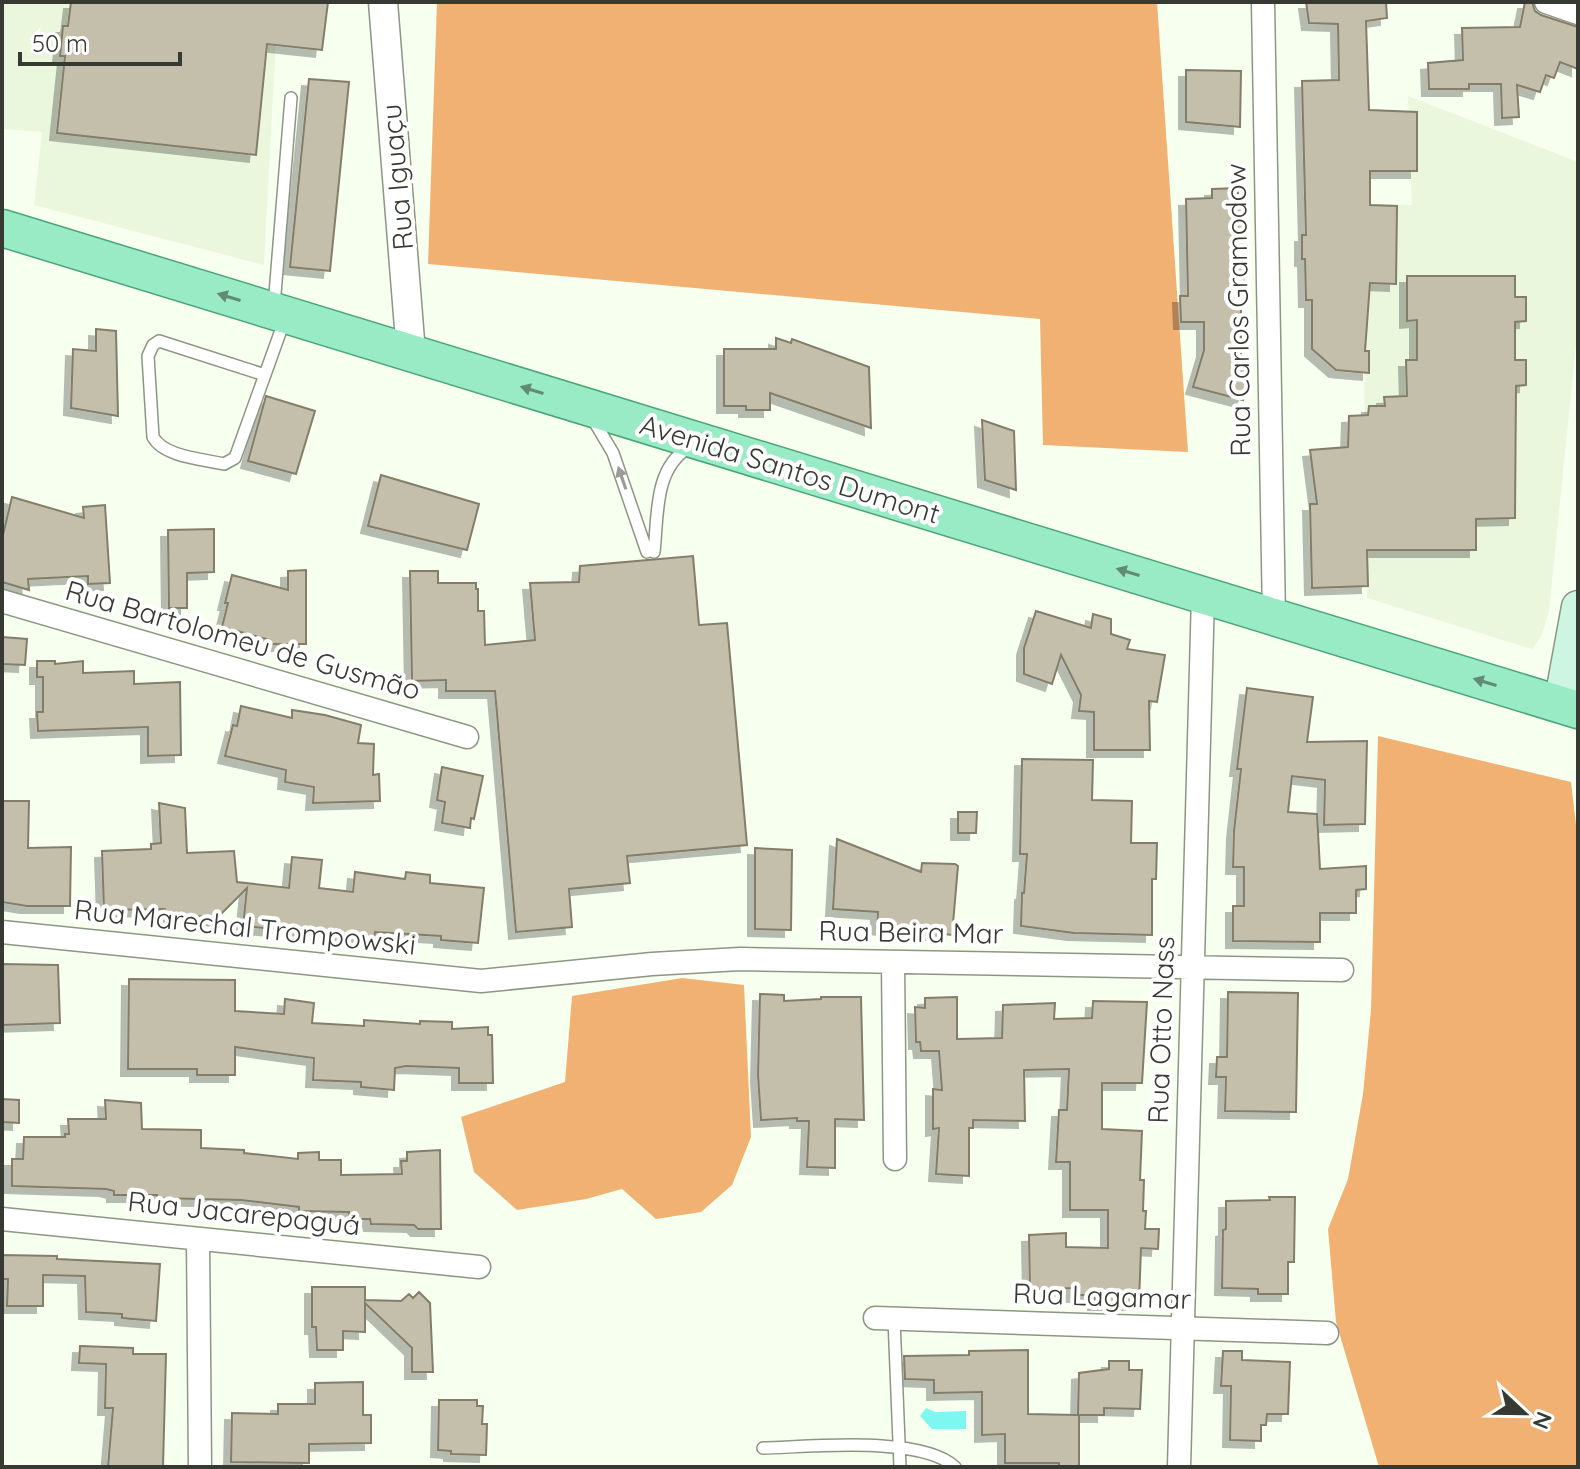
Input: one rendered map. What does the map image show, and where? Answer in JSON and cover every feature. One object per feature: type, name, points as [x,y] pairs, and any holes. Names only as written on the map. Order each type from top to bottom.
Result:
[{"type":"main road","name":"Avenida Santos Dumont","points":[[2,228],[1569,707]]},
{"type":"main road","points":[[1569,707],[1578,607]]},
{"type":"street","name":"Rua Iguaçu","points":[[383,2],[411,353]]},
{"type":"street","name":"Rua Carlos Gramodow","points":[[1263,2],[1274,617]]},
{"type":"street","points":[[1546,2],[1578,13]]},
{"type":"street","name":"Rua Otto Nass","points":[[1179,1467],[1203,595]]},
{"type":"street","name":"Rua Bartolomeu de Gusmão","points":[[2,601],[467,737]]},
{"type":"street","name":"Rua Marechal Trompowski","points":[[2,932],[481,981]]},
{"type":"street","name":"Rua Beira Mar","points":[[481,981],[693,960],[1342,970]]},
{"type":"street","points":[[893,962],[895,1159]]},
{"type":"street","name":"Rua Jacarepaguá","points":[[2,1219],[479,1267]]},
{"type":"street","points":[[198,1239],[200,1467]]},
{"type":"street","name":"Rua Lagamar","points":[[885,1318],[1327,1333]]},
{"type":"lane","points":[[265,375],[159,341],[153,345],[148,356],[153,437],[157,445],[224,464],[235,458],[265,375],[280,313],[291,98]]},
{"type":"lane","points":[[585,406],[613,453],[651,552],[662,477],[674,456],[699,441]]},
{"type":"lane","points":[[885,1318],[900,1467]]},
{"type":"lane","points":[[763,1448],[900,1446],[929,1453],[955,1467]]},
{"type":"shaded area","points":[[2,2],[278,2],[264,265],[34,205],[42,132],[2,129]]},
{"type":"shaded area","points":[[437,2],[1157,2],[1188,452],[1043,445],[1040,319],[428,264]]},
{"type":"shaded area","points":[[1408,96],[1578,162],[1578,325],[1549,611],[1542,635],[1532,649],[1367,598],[1362,204],[1412,205]]},
{"type":"shaded area","points":[[1378,736],[1571,782],[1578,842],[1578,1467],[1379,1467],[1336,1322],[1328,1229],[1348,1179],[1363,1094],[1371,1010]]},
{"type":"shaded area","points":[[682,978],[744,985],[751,1137],[732,1185],[701,1212],[656,1219],[622,1189],[586,1199],[517,1210],[474,1172],[461,1117],[565,1082],[572,996]]},
{"type":"water","points":[[926,1408],[935,1412],[966,1411],[966,1429],[932,1429],[920,1416]]},
{"type":"building","points":[[71,2],[328,2],[322,50],[267,44],[256,155],[57,133],[65,56],[60,56],[63,26],[68,26]]},
{"type":"building","points":[[1306,2],[1386,2],[1387,18],[1366,21],[1369,110],[1417,112],[1417,171],[1370,171],[1370,205],[1397,206],[1396,284],[1370,283],[1365,351],[1369,351],[1369,373],[1336,370],[1312,349],[1312,300],[1306,300],[1305,259],[1302,259],[1302,235],[1306,235],[1302,81],[1339,80],[1338,24],[1309,23]]},
{"type":"building","points":[[1525,2],[1532,2],[1535,11],[1541,15],[1578,27],[1578,69],[1560,62],[1554,78],[1546,75],[1540,92],[1517,85],[1519,117],[1502,118],[1501,84],[1469,84],[1469,89],[1429,89],[1428,63],[1463,60],[1462,28],[1520,27]]},
{"type":"building","points":[[1186,70],[1241,71],[1240,127],[1186,122]]},
{"type":"building","points":[[309,79],[349,82],[330,271],[290,267]]},
{"type":"building","points":[[1238,188],[1238,200],[1242,200],[1244,293],[1241,293],[1241,366],[1246,367],[1243,375],[1247,376],[1243,400],[1193,387],[1204,350],[1204,322],[1181,322],[1180,296],[1188,296],[1186,199],[1212,198],[1212,189]]},
{"type":"building","points":[[1407,276],[1515,276],[1515,297],[1526,297],[1526,321],[1515,322],[1515,360],[1526,360],[1526,385],[1516,386],[1515,518],[1476,519],[1476,550],[1367,550],[1368,586],[1312,588],[1310,504],[1317,504],[1310,450],[1348,447],[1349,416],[1368,415],[1369,406],[1385,406],[1384,397],[1407,396],[1406,360],[1417,360],[1417,320],[1407,321]]},
{"type":"building","points":[[96,329],[116,331],[118,416],[71,408],[73,349],[96,351]]},
{"type":"building","points":[[776,338],[791,343],[792,339],[869,367],[871,428],[770,393],[770,410],[724,406],[724,349],[776,349]]},
{"type":"building","points":[[266,396],[315,411],[296,474],[248,461]]},
{"type":"building","points":[[982,420],[1014,431],[1016,490],[985,480]]},
{"type":"building","points":[[381,475],[479,504],[467,550],[368,526]]},
{"type":"building","points":[[12,497],[84,518],[83,507],[105,505],[110,583],[88,584],[88,576],[28,579],[29,590],[2,582],[2,539]]},
{"type":"building","points":[[214,529],[214,572],[187,573],[187,608],[169,608],[168,530]]},
{"type":"building","points":[[693,556],[699,625],[727,623],[747,845],[627,856],[630,883],[569,889],[572,927],[516,932],[495,691],[446,691],[446,680],[412,681],[410,571],[438,571],[438,583],[476,583],[478,611],[484,611],[485,645],[535,640],[530,583],[579,582],[580,566]]},
{"type":"building","points":[[306,570],[306,644],[270,644],[270,640],[222,627],[232,575],[288,590],[288,571]]},
{"type":"building","points":[[1036,611],[1091,628],[1093,614],[1111,619],[1111,634],[1130,640],[1127,649],[1165,655],[1157,702],[1149,701],[1150,750],[1094,750],[1094,712],[1079,711],[1081,695],[1061,655],[1052,684],[1024,674],[1024,648]]},
{"type":"building","points":[[2,637],[27,639],[25,665],[2,664]]},
{"type":"building","points":[[37,661],[55,661],[55,664],[83,661],[83,673],[134,671],[134,684],[180,682],[181,755],[148,756],[148,727],[38,731],[37,712],[43,712],[43,677],[37,677]]},
{"type":"building","points":[[1247,688],[1313,697],[1307,742],[1367,741],[1365,824],[1324,825],[1325,780],[1292,776],[1288,812],[1317,814],[1320,869],[1366,866],[1366,889],[1356,890],[1356,913],[1320,913],[1320,942],[1233,941],[1233,906],[1244,906],[1244,867],[1233,867],[1241,769],[1237,769]]},
{"type":"building","points":[[241,706],[292,718],[292,710],[325,715],[361,725],[358,743],[374,744],[373,775],[379,774],[380,801],[313,803],[314,787],[285,782],[286,770],[225,756]]},
{"type":"building","points":[[1022,759],[1093,760],[1092,800],[1132,801],[1131,843],[1157,843],[1156,879],[1152,879],[1152,935],[1074,933],[1021,926],[1027,854],[1020,854]]},
{"type":"building","points":[[442,767],[483,776],[470,828],[442,823],[445,802],[437,800]]},
{"type":"building","points":[[2,801],[29,801],[28,848],[71,847],[70,906],[27,906],[2,902]]},
{"type":"building","points":[[159,803],[185,808],[187,853],[234,851],[237,882],[289,888],[292,857],[322,860],[319,888],[353,892],[355,872],[405,879],[406,872],[430,875],[430,883],[484,888],[478,943],[441,940],[441,936],[375,932],[374,941],[339,936],[340,933],[243,926],[247,888],[216,919],[205,916],[167,919],[165,909],[104,910],[102,851],[151,849],[151,844],[161,843]]},
{"type":"building","points":[[958,812],[977,812],[976,833],[958,833]]},
{"type":"building","points":[[837,839],[921,872],[922,863],[958,866],[952,935],[877,927],[878,912],[833,909]]},
{"type":"building","points":[[755,848],[792,850],[791,930],[755,929]]},
{"type":"building","points":[[2,964],[58,965],[60,1023],[2,1025]]},
{"type":"building","points":[[129,979],[235,980],[235,1011],[284,1014],[285,999],[314,1003],[312,1023],[364,1026],[364,1020],[420,1024],[420,1021],[452,1022],[452,1029],[488,1027],[488,1035],[492,1035],[493,1083],[459,1083],[459,1068],[406,1066],[395,1068],[394,1090],[361,1087],[361,1082],[313,1080],[314,1058],[235,1047],[235,1075],[197,1075],[197,1069],[128,1069]]},
{"type":"building","points":[[1228,992],[1298,993],[1296,1112],[1225,1111],[1226,1077],[1216,1077],[1217,1057],[1227,1057]]},
{"type":"building","points":[[760,994],[784,995],[784,1001],[861,997],[864,1120],[835,1119],[835,1168],[807,1167],[809,1121],[797,1121],[797,1118],[761,1120],[758,1075]]},
{"type":"building","points":[[957,997],[957,1039],[1002,1038],[1003,1005],[1055,1003],[1054,1019],[1092,1018],[1093,1001],[1147,1002],[1142,1083],[1102,1083],[1102,1129],[1142,1131],[1140,1180],[1144,1180],[1145,1229],[1159,1229],[1158,1249],[1141,1248],[1139,1303],[1095,1303],[1095,1295],[1072,1295],[1072,1288],[1030,1290],[1029,1235],[1066,1233],[1066,1247],[1108,1248],[1108,1210],[1070,1210],[1070,1162],[1056,1162],[1059,1110],[1067,1110],[1069,1069],[1024,1070],[1025,1121],[973,1120],[973,1128],[969,1128],[969,1176],[936,1174],[939,1128],[933,1129],[933,1089],[942,1090],[939,1051],[921,1051],[920,1042],[916,1042],[915,1007],[925,1008],[925,998]]},
{"type":"building","points":[[2,1099],[19,1100],[19,1123],[2,1122]]},
{"type":"building","points":[[105,1100],[141,1103],[142,1129],[201,1130],[201,1148],[244,1150],[244,1153],[298,1159],[298,1153],[319,1152],[319,1160],[341,1160],[341,1175],[402,1174],[401,1161],[407,1161],[407,1152],[440,1150],[441,1229],[371,1224],[370,1219],[357,1219],[357,1215],[349,1215],[349,1212],[299,1211],[299,1207],[241,1200],[157,1198],[157,1195],[114,1195],[114,1191],[106,1189],[12,1186],[12,1159],[23,1159],[24,1137],[65,1137],[69,1134],[68,1119],[106,1119]]},
{"type":"building","points":[[1269,1197],[1295,1197],[1294,1262],[1288,1262],[1288,1294],[1258,1294],[1258,1289],[1222,1288],[1226,1201],[1270,1200]]},
{"type":"building","points":[[2,1255],[160,1264],[156,1321],[122,1318],[122,1314],[86,1312],[85,1276],[43,1275],[43,1306],[7,1306],[8,1279],[2,1279]]},
{"type":"building","points":[[312,1287],[365,1287],[365,1300],[401,1301],[409,1294],[413,1298],[419,1292],[430,1303],[433,1372],[412,1372],[412,1348],[365,1303],[365,1332],[343,1331],[343,1350],[317,1350],[316,1327],[312,1327]]},
{"type":"building","points":[[80,1346],[133,1348],[133,1354],[166,1354],[163,1467],[108,1467],[113,1408],[105,1408],[106,1364],[79,1363]]},
{"type":"building","points":[[1028,1350],[1028,1414],[1078,1415],[1079,1373],[1109,1369],[1109,1361],[1129,1361],[1129,1370],[1142,1370],[1140,1409],[1104,1408],[1104,1415],[1079,1415],[1079,1467],[1059,1467],[1059,1463],[1005,1463],[1005,1434],[982,1435],[982,1392],[934,1393],[934,1380],[905,1379],[904,1356]]},
{"type":"building","points":[[1223,1351],[1242,1351],[1242,1360],[1290,1362],[1288,1414],[1267,1414],[1266,1425],[1261,1425],[1261,1441],[1230,1440],[1231,1386],[1221,1386]]},
{"type":"building","points":[[363,1382],[363,1415],[371,1415],[371,1443],[309,1444],[309,1463],[231,1462],[232,1413],[278,1414],[278,1404],[315,1404],[315,1383]]},
{"type":"building","points":[[439,1400],[477,1400],[477,1406],[483,1406],[482,1424],[487,1424],[486,1455],[451,1454],[451,1451],[438,1450]]}]
